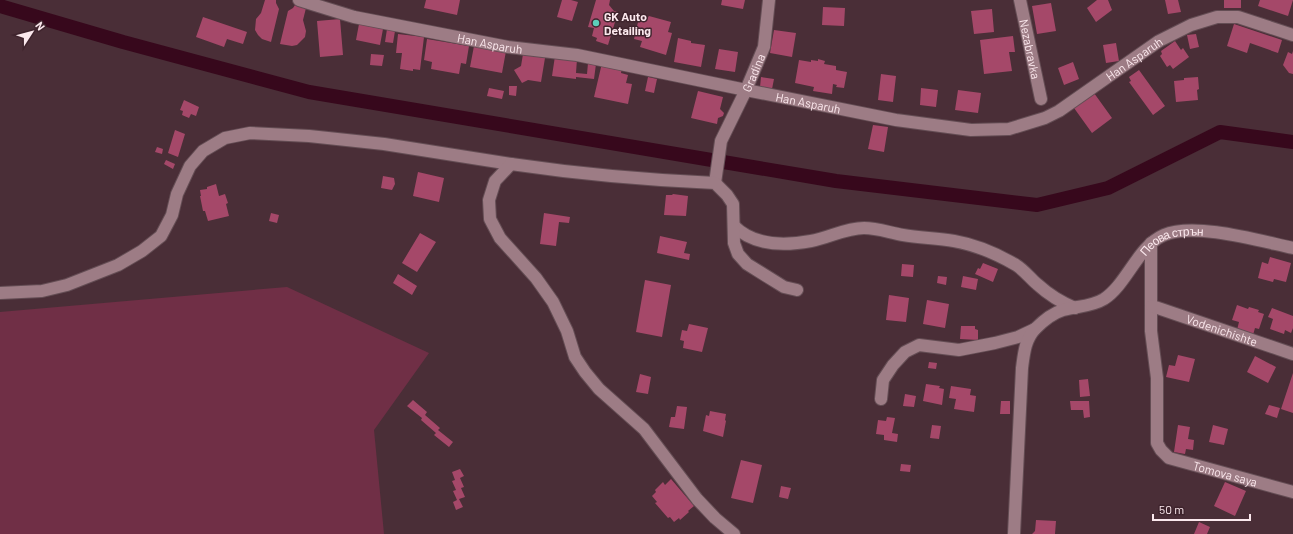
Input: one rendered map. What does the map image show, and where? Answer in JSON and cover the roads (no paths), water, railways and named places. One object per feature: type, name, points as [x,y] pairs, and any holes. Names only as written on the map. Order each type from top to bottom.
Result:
[{"type":"street","name":"Han Asparuh","points":[[299,0],[354,17],[508,47],[584,56],[896,120],[971,130],[1009,129],[1045,118],[1060,111],[1159,41],[1190,26],[1217,17],[1238,17],[1293,35]]},
{"type":"street","name":"Gradina","points":[[715,183],[721,141],[746,90],[764,47],[769,0]]},
{"type":"street","name":"Nezabravka","points":[[1020,0],[1041,99]]},
{"type":"street","points":[[0,293],[42,291],[67,285],[118,265],[142,251],[161,236],[172,215],[177,194],[190,166],[203,150],[225,138],[250,133],[309,136],[384,144],[569,172],[653,180],[715,183],[727,195],[733,204],[734,243],[738,254],[747,264],[784,287],[797,290]]},
{"type":"street","points":[[511,164],[495,181],[489,200],[490,219],[500,238],[536,278],[553,302],[567,331],[575,357],[585,372],[599,389],[644,429],[697,499],[715,518],[734,534]]},
{"type":"street","points":[[734,226],[748,237],[759,242],[772,243],[811,241],[846,231],[863,228],[903,235],[955,241],[988,250],[1018,266],[1062,303],[1075,308]]},
{"type":"street","name":"Пеова стрън","points":[[1035,329],[1047,319],[1062,310],[1088,306],[1103,299],[1115,289],[1151,243],[1164,235],[1184,231],[1216,232],[1293,248]]},
{"type":"street","points":[[1151,243],[1152,306]]},
{"type":"street","name":"Vodenichishte","points":[[1152,306],[1293,354]]},
{"type":"street","name":"Tomova saya","points":[[1152,306],[1151,331],[1157,378],[1157,442],[1161,450],[1169,458],[1293,492]]},
{"type":"street","points":[[881,399],[883,380],[893,365],[905,352],[919,345],[959,350],[1018,337],[1035,329]]},
{"type":"street","points":[[1014,534],[1022,368],[1025,345],[1035,329]]},
{"type":"waterway","points":[[0,6],[123,42],[309,92],[836,181],[1037,205],[1108,188],[1220,132],[1293,142]]},
{"type":"place","name":"GK Auto Detailing","points":[[596,23]]}]
